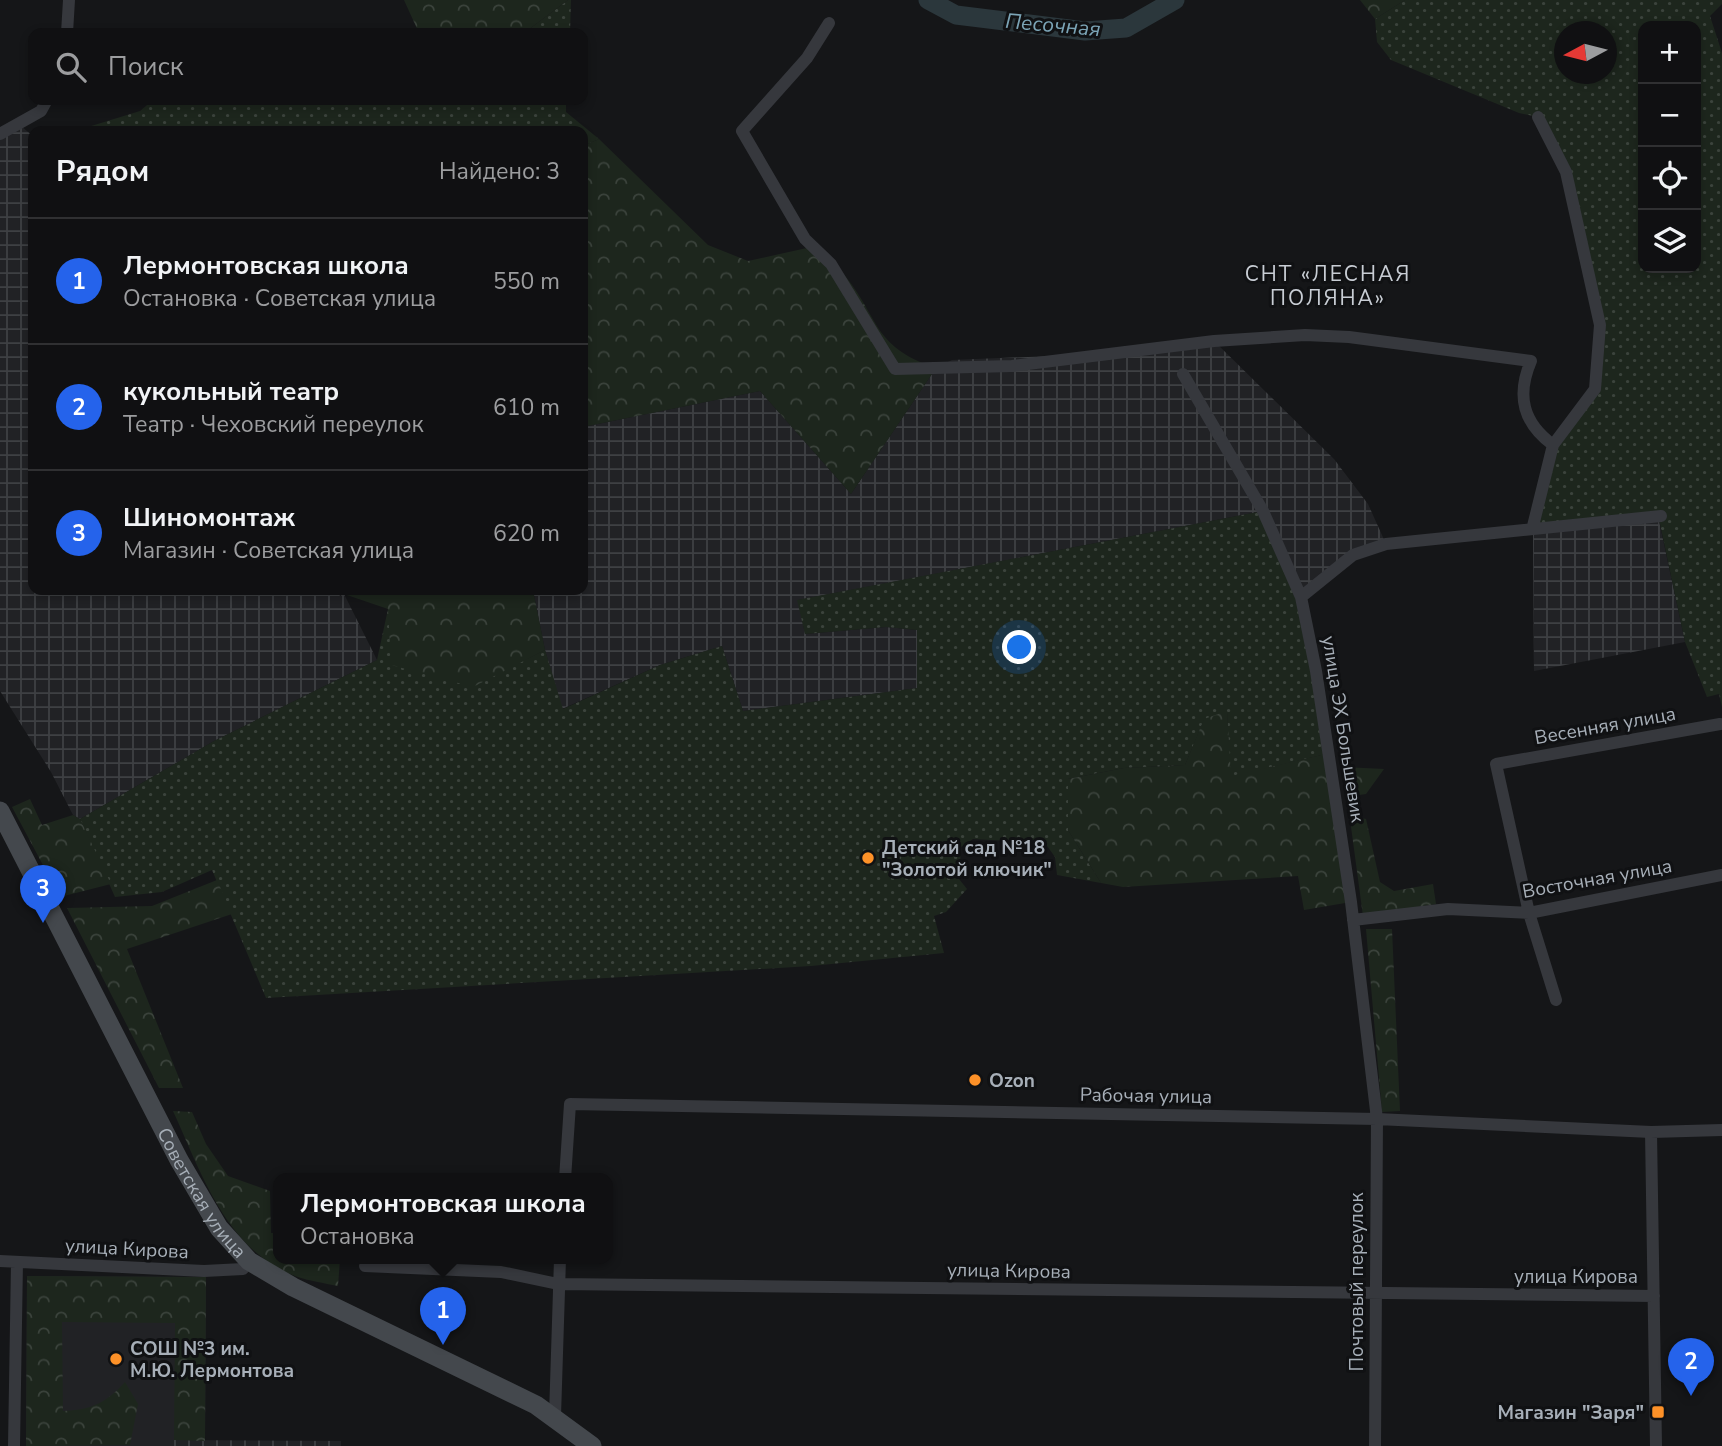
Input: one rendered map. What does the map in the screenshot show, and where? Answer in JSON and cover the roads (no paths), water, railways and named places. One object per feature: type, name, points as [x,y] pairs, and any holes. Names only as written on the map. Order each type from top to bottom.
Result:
[{"type":"main road","name":"Советская улица","points":[[0,811],[179,1160],[219,1228],[249,1261],[293,1287],[477,1374],[555,1416],[592,1446]]},
{"type":"street","points":[[67,28],[69,0]]},
{"type":"street","points":[[829,23],[807,58],[742,131],[805,239],[831,264],[881,340],[895,369],[1013,366],[1214,341],[1305,335],[1349,337],[1531,361],[1527,372],[1524,411],[1535,432],[1553,445]]},
{"type":"street","points":[[0,134],[41,111],[44,105]]},
{"type":"street","points":[[1533,526],[1553,445],[1595,389],[1600,325],[1566,172],[1538,117]]},
{"type":"street","name":"улица ЭХ Большевик","points":[[1183,374],[1263,511],[1301,597],[1330,753],[1377,1119]]},
{"type":"street","points":[[1301,597],[1353,555],[1385,544],[1661,516]]},
{"type":"street","name":"Весенняя улица","points":[[1529,913],[1496,764],[1720,724]]},
{"type":"street","name":"Восточная улица","points":[[1353,920],[1448,909],[1529,913],[1722,875]]},
{"type":"street","points":[[1529,913],[1556,1000]]},
{"type":"street","name":"Рабочая улица","points":[[565,1173],[570,1104],[1377,1119],[1651,1132],[1722,1130]]},
{"type":"street","name":"Почтовый переулок","points":[[1375,1446],[1377,1119]]},
{"type":"street","points":[[1651,1132],[1656,1446]]},
{"type":"street","name":"улица Кирова","points":[[0,1261],[204,1271],[243,1269],[249,1261]]},
{"type":"street","points":[[0,1442],[14,1444],[17,1262]]},
{"type":"street","points":[[555,1416],[559,1264]]},
{"type":"street","name":"улица Кирова","points":[[365,1266],[501,1272],[558,1284],[1654,1296]]},
{"type":"waterway","name":"Песочная","points":[[928,0],[956,15],[1085,31],[1126,28],[1175,0]]},
{"type":"place","name":"Детский сад №18 \"Золотой ключик\"","points":[[868,858]]},
{"type":"place","name":"Шиномонтаж","points":[[43,923]]},
{"type":"place","name":"Ozon","points":[[975,1080]]},
{"type":"place","name":"Лермонтовская школа","points":[[443,1345]]},
{"type":"place","name":"СОШ №3 им. М.Ю. Лермонтова","points":[[116,1359]]},
{"type":"place","name":"кукольный театр","points":[[1691,1396]]},
{"type":"place","name":"Магазин \"Заря\"","points":[[1658,1412]]},
{"type":"district","name":"СНТ «ЛЕСНАЯ ПОЛЯНА»","points":[[1328,286]]}]
